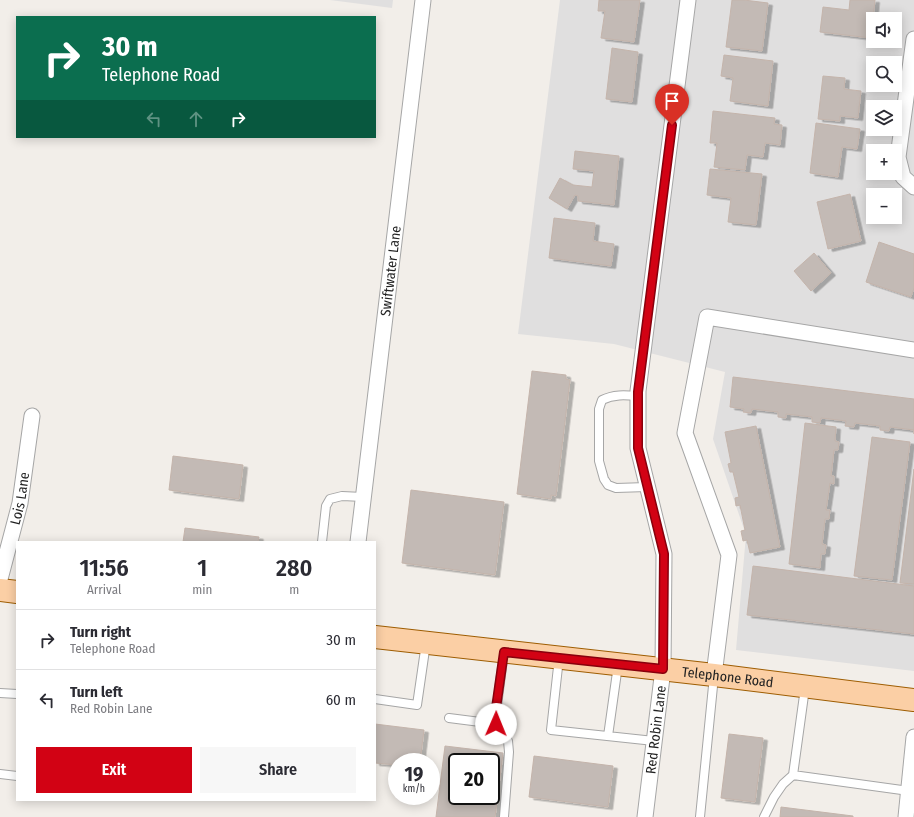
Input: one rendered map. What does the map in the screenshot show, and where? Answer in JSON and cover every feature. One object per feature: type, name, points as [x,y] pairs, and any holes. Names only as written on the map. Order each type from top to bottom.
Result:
[{"type":"main road","points":[[0,590],[16,592]]},
{"type":"main road","name":"Telephone Road","points":[[376,637],[663,669],[914,700]]},
{"type":"street","name":"Swiftwater Lane","points":[[358,541],[423,0]]},
{"type":"street","name":"Red Robin Lane","points":[[645,817],[663,669],[664,554],[638,448],[638,396],[688,0]]},
{"type":"street","points":[[914,38],[898,157],[903,177],[914,187]]},
{"type":"street","points":[[714,675],[729,555],[685,433],[707,317],[914,350]]},
{"type":"street","name":"Lois Lane","points":[[0,579],[20,503],[32,416]]},
{"type":"street","points":[[906,817],[914,737]]},
{"type":"lane","points":[[638,396],[609,396],[602,400],[599,409],[599,461],[604,479],[608,485],[616,488],[647,487]]},
{"type":"lane","points":[[322,541],[326,506],[330,499],[342,496],[364,496]]},
{"type":"lane","points":[[376,700],[417,705],[426,643]]},
{"type":"lane","points":[[504,652],[495,715],[496,724],[507,739],[509,747],[504,817]]},
{"type":"lane","points":[[559,658],[551,730],[654,741]]},
{"type":"lane","points":[[608,736],[618,664]]},
{"type":"lane","points":[[700,817],[714,675]]},
{"type":"lane","points":[[764,817],[774,797],[783,784],[793,775],[805,687]]},
{"type":"lane","points":[[0,692],[16,694]]},
{"type":"lane","points":[[449,718],[496,724]]},
{"type":"lane","points":[[0,774],[16,776]]},
{"type":"lane","points":[[793,775],[908,791]]},
{"type":"shaded area","points":[[330,0],[393,0],[392,8]]},
{"type":"shaded area","points":[[560,0],[914,0],[914,671],[736,650],[746,535],[713,439],[725,372],[614,344],[518,334]]},
{"type":"building","points":[[599,0],[640,0],[634,42],[601,38],[605,11],[598,11]]},
{"type":"building","points":[[732,0],[768,3],[762,51],[726,47]]},
{"type":"building","points":[[850,0],[875,0],[874,12],[866,12],[866,37],[820,32],[823,7],[849,10]]},
{"type":"building","points":[[612,48],[638,52],[632,102],[606,99]]},
{"type":"building","points":[[724,55],[773,61],[768,106],[730,101],[733,78],[721,76]]},
{"type":"building","points":[[823,76],[845,78],[844,89],[861,91],[858,118],[840,116],[840,121],[818,119]]},
{"type":"building","points":[[713,111],[775,118],[774,124],[782,125],[780,145],[765,143],[763,157],[747,155],[745,170],[714,167],[717,143],[710,143]]},
{"type":"building","points":[[816,123],[860,129],[857,149],[842,147],[838,177],[810,173]]},
{"type":"building","points":[[575,151],[619,156],[614,205],[578,201],[578,196],[575,195],[567,209],[549,198],[560,178],[573,185],[592,187],[594,171],[573,169]]},
{"type":"building","points":[[710,169],[762,174],[756,225],[728,222],[731,198],[707,195]]},
{"type":"building","points":[[850,194],[861,241],[828,249],[817,202]]},
{"type":"building","points":[[554,218],[595,223],[593,241],[614,244],[611,266],[549,258]]},
{"type":"building","points":[[879,242],[914,254],[914,288],[911,297],[866,282]]},
{"type":"building","points":[[814,253],[831,273],[811,291],[794,271]]},
{"type":"building","points":[[532,371],[566,375],[566,379],[570,380],[556,496],[551,495],[551,499],[517,494]]},
{"type":"building","points":[[733,377],[914,399],[914,430],[890,427],[889,431],[880,430],[880,426],[855,423],[854,427],[845,426],[846,421],[821,418],[820,423],[812,422],[812,417],[786,414],[786,418],[778,417],[778,412],[752,409],[751,413],[743,412],[744,409],[730,407]]},
{"type":"building","points":[[805,423],[836,427],[835,441],[839,442],[838,450],[834,450],[831,476],[834,476],[834,484],[830,483],[826,510],[830,510],[829,519],[825,519],[822,544],[826,545],[825,554],[821,554],[820,568],[789,564]]},
{"type":"building","points":[[756,426],[780,547],[750,553],[747,540],[743,541],[741,531],[745,530],[740,505],[736,506],[735,498],[739,497],[733,472],[730,472],[728,464],[731,463],[725,432]]},
{"type":"building","points":[[872,437],[910,442],[892,580],[854,576]]},
{"type":"building","points":[[173,456],[243,465],[239,499],[169,490]]},
{"type":"building","points":[[914,469],[914,584],[900,583]]},
{"type":"building","points":[[411,490],[504,502],[495,575],[402,563]]},
{"type":"building","points":[[185,528],[259,537],[258,541],[183,541]]},
{"type":"building","points":[[753,566],[914,586],[914,634],[747,615]]},
{"type":"building","points":[[376,724],[424,730],[421,753],[388,753],[388,764],[376,763]]},
{"type":"building","points":[[729,734],[763,738],[755,802],[721,798]]},
{"type":"building","points":[[445,746],[503,753],[500,777],[500,753],[448,753],[448,805],[496,805],[495,817],[436,817],[438,805],[440,805],[440,785]]},
{"type":"building","points":[[534,756],[613,766],[608,807],[529,797]]},
{"type":"building","points":[[781,807],[853,816],[853,817],[780,817]]},
{"type":"route","points":[[496,724],[495,715],[504,652],[663,669],[664,554],[638,448],[638,392],[672,125]]}]
